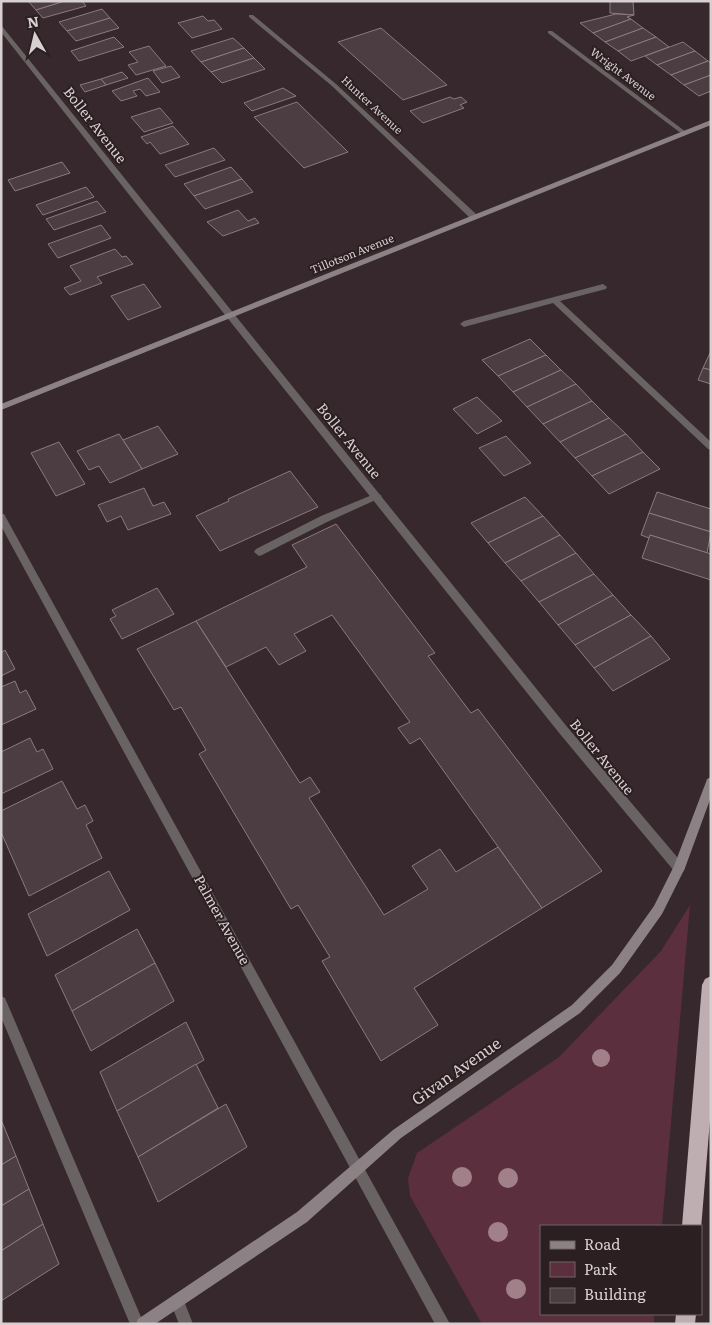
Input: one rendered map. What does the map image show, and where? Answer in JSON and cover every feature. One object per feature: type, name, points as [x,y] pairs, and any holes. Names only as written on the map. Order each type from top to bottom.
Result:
[{"type":"highway","points":[[692,1225],[711,984]]},
{"type":"street","name":"Hunter Avenue","points":[[251,16],[334,85],[473,216]]},
{"type":"street","name":"Boller Avenue","points":[[1,27],[229,317],[377,496],[622,804],[679,868]]},
{"type":"street","name":"Wright Avenue","points":[[550,32],[684,133]]},
{"type":"street","name":"Tillotson Avenue","points":[[1,407],[711,122]]},
{"type":"street","points":[[464,324],[603,288]]},
{"type":"street","points":[[554,300],[711,447]]},
{"type":"street","points":[[259,552],[324,519],[377,496]]},
{"type":"street","name":"Palmer Avenue","points":[[1,517],[442,1324]]},
{"type":"street","name":"Givan Avenue","points":[[143,1324],[302,1217],[397,1134],[576,1008],[616,969],[658,910],[679,868],[711,782]]},
{"type":"street","points":[[1,1002],[137,1324]]},
{"type":"street","points":[[177,1301],[186,1324]]},
{"type":"green space","points":[[690,905],[662,1225],[540,1225],[540,1315],[654,1315],[654,1324],[482,1324],[410,1196],[408,1178],[417,1153],[559,1057],[661,951]]},
{"type":"building","points":[[28,1],[65,1],[36,10]]},
{"type":"building","points":[[65,1],[82,1],[86,6],[43,18],[36,10]]},
{"type":"building","points":[[610,1],[633,1],[634,15],[610,13]]},
{"type":"building","points":[[102,9],[110,18],[67,31],[59,22]]},
{"type":"building","points":[[616,14],[634,15],[627,17],[631,19],[593,33],[580,23]]},
{"type":"building","points":[[203,16],[208,21],[214,20],[222,29],[192,38],[178,23]]},
{"type":"building","points":[[110,18],[119,28],[76,41],[67,31]]},
{"type":"building","points":[[631,19],[643,28],[605,42],[593,33]]},
{"type":"building","points":[[381,28],[447,85],[403,100],[338,42]]},
{"type":"building","points":[[643,28],[656,37],[618,51],[605,42]]},
{"type":"building","points":[[114,37],[124,47],[79,61],[71,51]]},
{"type":"building","points":[[656,37],[669,47],[631,61],[618,51]]},
{"type":"building","points":[[233,38],[244,48],[201,62],[191,51]]},
{"type":"building","points":[[683,42],[695,51],[657,65],[645,56]]},
{"type":"building","points":[[149,46],[166,66],[136,75],[128,65],[138,62],[129,52]]},
{"type":"building","points":[[244,48],[254,58],[211,72],[201,62]]},
{"type":"building","points":[[695,51],[708,61],[671,75],[657,65]]},
{"type":"building","points":[[254,58],[265,69],[222,83],[211,72]]},
{"type":"building","points":[[708,61],[711,63],[711,75],[684,85],[671,75]]},
{"type":"building","points":[[171,66],[180,77],[162,83],[153,71]]},
{"type":"building","points":[[122,72],[128,78],[106,85],[101,79]]},
{"type":"building","points":[[711,75],[711,91],[699,96],[684,85]]},
{"type":"building","points":[[148,78],[160,92],[146,96],[140,89],[133,91],[137,96],[121,101],[112,91]]},
{"type":"building","points":[[101,79],[106,85],[85,92],[80,85]]},
{"type":"building","points":[[283,88],[296,96],[252,111],[244,103]]},
{"type":"building","points":[[450,97],[454,99],[461,97],[467,102],[460,105],[464,108],[423,123],[410,111]]},
{"type":"building","points":[[297,102],[348,152],[304,168],[254,117]]},
{"type":"building","points":[[160,108],[173,123],[144,132],[131,117]]},
{"type":"building","points":[[173,126],[189,144],[160,154],[150,142],[147,144],[141,137]]},
{"type":"building","points":[[214,148],[225,160],[175,177],[165,165]]},
{"type":"building","points":[[62,162],[70,173],[15,191],[8,180]]},
{"type":"building","points":[[231,167],[242,179],[194,196],[184,184]]},
{"type":"building","points":[[242,179],[253,192],[205,209],[194,196]]},
{"type":"building","points":[[86,187],[94,197],[43,215],[36,205]]},
{"type":"building","points":[[97,201],[106,212],[54,230],[46,219]]},
{"type":"building","points":[[238,210],[248,221],[255,218],[259,223],[223,236],[207,222]]},
{"type":"building","points":[[101,225],[111,238],[58,258],[48,244]]},
{"type":"building","points":[[115,249],[122,257],[126,256],[133,264],[97,277],[102,283],[70,295],[64,288],[81,281],[70,266]]},
{"type":"building","points":[[144,284],[161,307],[128,320],[111,296]]},
{"type":"building","points":[[530,339],[546,355],[498,376],[482,360]]},
{"type":"building","points":[[711,354],[711,370],[703,368]]},
{"type":"building","points":[[546,355],[561,370],[513,392],[498,376]]},
{"type":"building","points":[[703,368],[711,370],[711,384],[698,380]]},
{"type":"building","points":[[561,370],[576,384],[527,407],[513,392]]},
{"type":"building","points":[[576,384],[592,401],[543,424],[527,407]]},
{"type":"building","points":[[477,397],[502,421],[477,434],[453,409]]},
{"type":"building","points":[[592,401],[609,418],[560,442],[543,424]]},
{"type":"building","points":[[609,418],[626,434],[575,458],[560,442]]},
{"type":"building","points":[[158,426],[178,454],[142,469],[123,440]]},
{"type":"building","points":[[119,434],[142,469],[110,483],[99,466],[89,470],[77,451]]},
{"type":"building","points":[[626,434],[643,452],[592,476],[575,458]]},
{"type":"building","points":[[506,436],[531,463],[504,476],[479,448]]},
{"type":"building","points":[[59,442],[85,484],[56,496],[31,453]]},
{"type":"building","points":[[643,452],[660,469],[609,494],[592,476]]},
{"type":"building","points":[[290,471],[318,507],[220,551],[196,516],[229,501],[228,499]]},
{"type":"building","points":[[144,488],[153,506],[164,502],[171,514],[128,530],[121,516],[107,522],[98,505]]},
{"type":"building","points":[[657,492],[711,509],[711,532],[649,513]]},
{"type":"building","points":[[525,497],[543,516],[488,543],[471,523]]},
{"type":"building","points":[[649,513],[711,532],[707,553],[650,535],[649,538],[641,535]]},
{"type":"building","points":[[543,516],[560,535],[505,563],[488,543]]},
{"type":"building","points":[[336,524],[435,653],[428,656],[471,713],[478,709],[602,871],[542,908],[420,738],[410,744],[398,728],[410,722],[332,615],[294,634],[306,651],[279,665],[266,647],[226,667],[196,621],[307,567],[292,545]]},
{"type":"building","points":[[560,535],[576,553],[521,581],[505,563]]},
{"type":"building","points":[[650,535],[711,554],[711,580],[642,558]]},
{"type":"building","points":[[576,553],[594,574],[539,602],[521,581]]},
{"type":"building","points":[[594,574],[613,595],[558,625],[539,602]]},
{"type":"building","points":[[157,588],[174,614],[122,639],[110,619],[116,616],[112,610]]},
{"type":"building","points":[[613,595],[631,615],[575,645],[558,625]]},
{"type":"building","points":[[631,615],[651,636],[594,668],[575,645]]},
{"type":"building","points":[[196,621],[300,783],[310,777],[320,792],[309,798],[384,915],[428,889],[412,866],[440,849],[456,872],[498,847],[542,908],[414,988],[438,1025],[381,1061],[322,961],[330,957],[298,905],[291,909],[199,754],[206,750],[181,707],[174,710],[137,649]]},
{"type":"building","points":[[651,636],[670,659],[613,691],[594,668]]},
{"type":"building","points":[[5,650],[15,669],[1,676],[1,653]]},
{"type":"building","points":[[15,681],[20,693],[26,690],[36,709],[1,725],[1,687]]},
{"type":"building","points":[[30,738],[37,752],[43,749],[53,769],[1,794],[1,752]]},
{"type":"building","points":[[62,781],[77,809],[85,805],[93,821],[86,825],[102,858],[29,896],[1,832],[1,811]]},
{"type":"building","points":[[109,871],[130,910],[47,956],[28,914]]},
{"type":"building","points":[[137,929],[155,963],[72,1011],[55,975]]},
{"type":"building","points":[[155,963],[174,1001],[91,1051],[72,1011]]},
{"type":"building","points":[[186,1022],[204,1060],[117,1111],[100,1072]]},
{"type":"building","points":[[196,1064],[218,1108],[138,1157],[117,1111]]},
{"type":"building","points":[[226,1104],[247,1147],[158,1202],[138,1157]]},
{"type":"building","points":[[1,1123],[16,1156],[1,1165]]},
{"type":"building","points":[[16,1156],[29,1189],[1,1206],[1,1165]]},
{"type":"building","points":[[29,1189],[43,1224],[1,1251],[1,1206]]},
{"type":"building","points":[[43,1224],[59,1264],[1,1301],[1,1251]]}]
